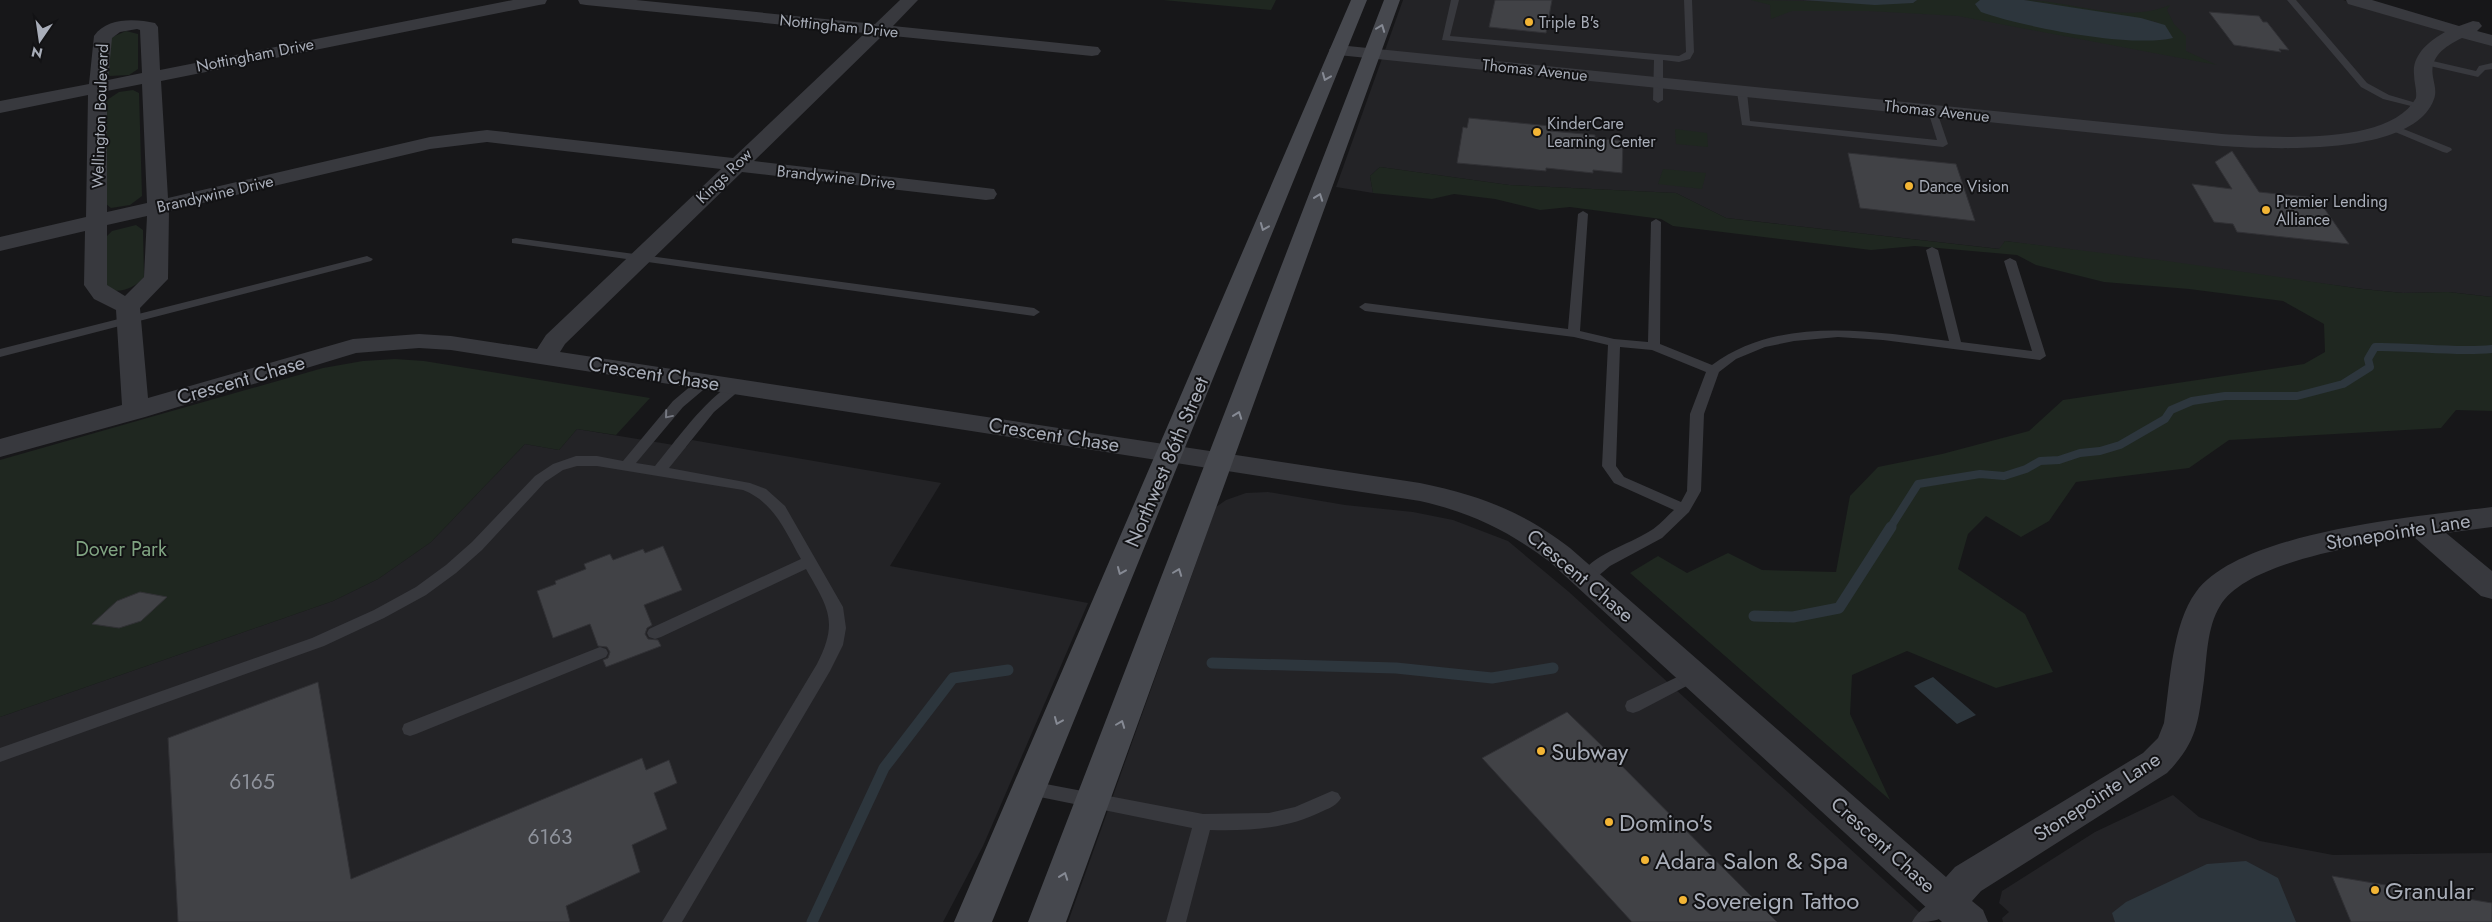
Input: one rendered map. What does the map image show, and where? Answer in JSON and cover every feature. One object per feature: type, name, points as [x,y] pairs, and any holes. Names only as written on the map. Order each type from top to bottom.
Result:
[{"type":"main road","name":"Northwest 86th Street","points":[[973,922],[1171,453],[1359,0]]},
{"type":"main road","points":[[1047,922],[1392,0]]},
{"type":"street","name":"Nottingham Drive","points":[[0,106],[514,2],[539,0]]},
{"type":"street","name":"Nottingham Drive","points":[[586,0],[1092,51]]},
{"type":"street","name":"Kings Row","points":[[544,358],[555,340],[910,0]]},
{"type":"street","points":[[2354,0],[2467,29],[2492,32]]},
{"type":"street","points":[[2387,0],[2467,29],[2492,41]]},
{"type":"street","name":"Wellington Boulevard","points":[[126,25],[145,25],[149,27],[150,76],[158,207],[156,279],[129,313],[97,291],[93,279],[98,87],[103,36],[115,28],[126,25]]},
{"type":"street","points":[[2420,107],[2424,101],[2426,89],[2423,73],[2424,62],[2430,50],[2467,29]]},
{"type":"street","name":"Thomas Avenue","points":[[1338,50],[1658,92],[1742,92],[2258,142],[2330,141],[2358,137],[2402,122],[2420,107]]},
{"type":"street","name":"Brandywine Drive","points":[[0,244],[430,143],[465,138],[507,138],[986,194]]},
{"type":"street","points":[[129,313],[136,411]]},
{"type":"street","name":"Crescent Chase","points":[[0,448],[136,411],[353,346],[419,341],[451,343],[1221,460],[1420,492],[1460,501],[1496,514],[1531,533],[1586,578],[1694,675],[1946,916]]},
{"type":"street","name":"Stonepointe Lane","points":[[1946,916],[1968,879],[2155,763],[2172,746],[2181,723],[2195,628],[2207,599],[2226,580],[2253,566],[2340,538],[2492,517]]},
{"type":"street","points":[[2419,526],[2492,588]]},
{"type":"lane","points":[[1456,0],[1445,38],[1679,59],[1687,57],[1690,52],[1688,0]]},
{"type":"lane","points":[[2290,0],[2368,88],[2386,97],[2420,107]]},
{"type":"lane","points":[[1658,92],[1659,58]]},
{"type":"lane","points":[[2424,62],[2478,74],[2482,68],[2492,66]]},
{"type":"lane","points":[[1742,92],[1745,123],[1943,144],[1933,111]]},
{"type":"lane","points":[[2391,127],[2447,150]]},
{"type":"lane","points":[[1574,333],[1583,214]]},
{"type":"lane","points":[[1654,346],[1656,222]]},
{"type":"lane","points":[[516,241],[1034,312]]},
{"type":"lane","points":[[1932,250],[1956,345]]},
{"type":"lane","points":[[0,353],[129,313],[367,259]]},
{"type":"lane","points":[[1586,578],[1605,562],[1657,534],[1684,509],[1694,492],[1698,414],[1713,370],[1732,356],[1761,344],[1794,337],[1838,333],[1883,336],[2040,356],[2010,262]]},
{"type":"lane","points":[[1365,307],[1574,333],[1614,343],[1654,346],[1713,370]]},
{"type":"lane","points":[[1614,343],[1609,466],[1619,480],[1684,509]]},
{"type":"lane","points":[[626,466],[678,404],[704,382]]},
{"type":"lane","points":[[659,471],[709,409],[735,387]]},
{"type":"lane","points":[[0,755],[318,642],[350,628],[421,591],[451,569],[477,546],[540,478],[558,466],[576,461],[597,461],[719,480],[745,486],[761,492],[780,509],[834,607],[838,628],[835,644],[824,667],[672,922]]},
{"type":"lane","points":[[655,633],[732,598],[772,576],[808,562]]},
{"type":"lane","points":[[410,728],[600,653]]},
{"type":"lane","points":[[1633,706],[1694,675]]},
{"type":"lane","points":[[1030,788],[1203,822],[1273,822],[1306,813],[1332,798]]},
{"type":"lane","points":[[1176,922],[1203,822]]},
{"type":"shaded area","points":[[1403,0],[2343,0],[2492,44],[2492,297],[2449,292],[2403,293],[2363,289],[2005,241],[2000,249],[1726,218],[1676,193],[1509,185],[1380,167],[1370,176],[1373,193],[1336,187]]},
{"type":"shaded area","points":[[1803,0],[1917,0],[1913,3],[1875,5]]},
{"type":"shaded area","points":[[1980,0],[2024,0],[2141,18],[2165,25],[2173,38],[2131,40],[2105,38],[2023,24],[1981,12],[1975,4]]},
{"type":"shaded area","points":[[577,429],[686,447],[692,440],[941,483],[890,566],[1088,603],[983,846],[943,922],[0,922],[0,717],[333,601],[378,579],[431,542],[525,444],[559,450]]},
{"type":"shaded area","points":[[1268,492],[1345,505],[1413,512],[1453,520],[1508,541],[1569,592],[1930,922],[1068,922],[1216,507],[1226,500],[1246,493]]},
{"type":"shaded area","points":[[1933,677],[1976,715],[1957,724],[1914,686]]},
{"type":"shaded area","points":[[2173,795],[2199,817],[2260,841],[2333,855],[2492,853],[2492,922],[2003,922],[2002,918],[2009,912],[1999,903],[2002,891],[2095,832]]},
{"type":"shaded area","points":[[2246,861],[2278,878],[2296,922],[2115,922],[2112,913],[2126,902],[2207,864]]},
{"type":"green space","points":[[1163,0],[1276,0],[1271,10]]},
{"type":"green space","points":[[1751,0],[1913,3],[1917,0],[1980,0],[1976,4],[2049,29],[2148,40],[2157,22],[2024,0],[2134,13],[2152,11],[2170,5],[2167,10],[2174,24],[2186,36],[2186,51],[2217,65],[1958,16],[1869,11],[1792,11],[1771,19],[1770,5]]},
{"type":"green space","points":[[126,31],[138,34],[138,69],[129,75],[110,76],[108,75],[108,39]]},
{"type":"green space","points":[[133,90],[139,93],[142,196],[130,205],[111,208],[106,204],[107,100],[119,92]]},
{"type":"green space","points":[[1675,129],[1707,133],[1708,147],[1676,144]]},
{"type":"green space","points":[[1380,167],[1509,185],[1676,193],[1726,218],[1999,249],[2005,241],[2167,261],[2362,289],[2403,293],[2448,292],[2492,297],[2492,411],[2456,410],[2441,428],[2229,440],[2189,468],[2076,482],[2049,521],[2021,537],[1986,516],[1968,534],[1958,569],[2025,614],[2053,672],[1996,688],[1907,651],[1852,675],[1850,714],[1890,800],[1630,573],[1658,556],[1687,573],[1728,553],[1762,570],[1836,572],[1850,496],[1878,467],[1942,454],[2029,431],[2063,400],[2304,364],[2325,352],[2324,324],[2283,301],[2189,289],[2104,282],[2036,265],[2017,255],[1915,246],[1871,250],[1673,226],[1661,219],[1570,207],[1540,210],[1495,199],[1454,194],[1432,199],[1373,193],[1370,176]]},
{"type":"green space","points":[[1663,169],[1706,173],[1702,189],[1658,184]]},
{"type":"green space","points":[[136,225],[143,230],[144,277],[127,289],[117,291],[107,289],[105,238],[112,231]]},
{"type":"green space","name":"Dover Park","points":[[395,359],[424,361],[650,398],[616,435],[577,429],[559,450],[525,444],[431,542],[378,579],[333,601],[0,717],[0,460],[323,368],[363,361]]},
{"type":"building","points":[[1495,0],[1552,0],[1546,33],[1489,27]]},
{"type":"building","points":[[2209,12],[2259,16],[2263,22],[2267,22],[2289,50],[2279,49],[2281,52],[2234,45]]},
{"type":"building","points":[[1469,118],[1550,126],[1550,131],[1595,135],[1595,138],[1623,141],[1622,173],[1593,170],[1593,173],[1546,168],[1546,171],[1457,163],[1463,127],[1467,128]]},
{"type":"building","name":"Premier Lending Alliance","points":[[2232,151],[2259,192],[2317,198],[2349,244],[2237,232],[2233,224],[2214,222],[2192,184],[2232,189],[2215,162]]},
{"type":"building","name":"Dance Vision","points":[[1848,153],[1956,164],[1975,221],[1860,208]]},
{"type":"building","points":[[663,546],[682,590],[644,605],[652,625],[647,628],[645,634],[648,639],[658,640],[661,646],[606,667],[603,660],[608,658],[610,652],[607,647],[598,646],[590,624],[553,638],[537,591],[556,584],[555,581],[586,569],[584,564],[610,554],[613,560],[643,549],[645,553]]},
{"type":"building","points":[[140,592],[167,597],[141,621],[119,628],[92,624],[117,601]]},
{"type":"building","points":[[318,682],[351,879],[642,758],[646,770],[669,760],[677,783],[654,793],[667,829],[632,845],[640,872],[566,906],[570,922],[178,922],[168,738]]},
{"type":"building","points":[[1567,712],[1777,922],[1632,922],[1482,758]]},
{"type":"building","name":"Granular","points":[[2332,876],[2492,903],[2492,922],[2351,922]]},
{"type":"waterway","points":[[1890,528],[1918,484],[1980,474],[2004,476],[2026,469],[2040,461],[2059,460],[2080,453],[2100,451],[2120,445],[2165,419],[2171,410],[2192,401],[2225,396],[2297,396],[2343,384],[2370,367],[2368,359],[2375,347],[2492,349]]},
{"type":"waterway","points":[[1754,616],[1793,617],[1839,608],[1891,527]]},
{"type":"waterway","points":[[1212,663],[1396,668],[1492,678],[1553,668]]},
{"type":"waterway","points":[[812,922],[884,768],[953,678],[1008,670]]},
{"type":"place","name":"Triple B's","points":[[1529,22]]},
{"type":"place","name":"KinderCare Learning Center","points":[[1537,132]]},
{"type":"place","name":"Dance Vision","points":[[1909,186]]},
{"type":"place","name":"Premier Lending Alliance","points":[[2266,210]]},
{"type":"place","name":"Subway","points":[[1541,751]]},
{"type":"place","name":"Domino's","points":[[1609,822]]},
{"type":"place","name":"Adara Salon & Spa","points":[[1645,860]]},
{"type":"place","name":"Granular","points":[[2375,890]]},
{"type":"place","name":"Sovereign Tattoo","points":[[1683,900]]}]
